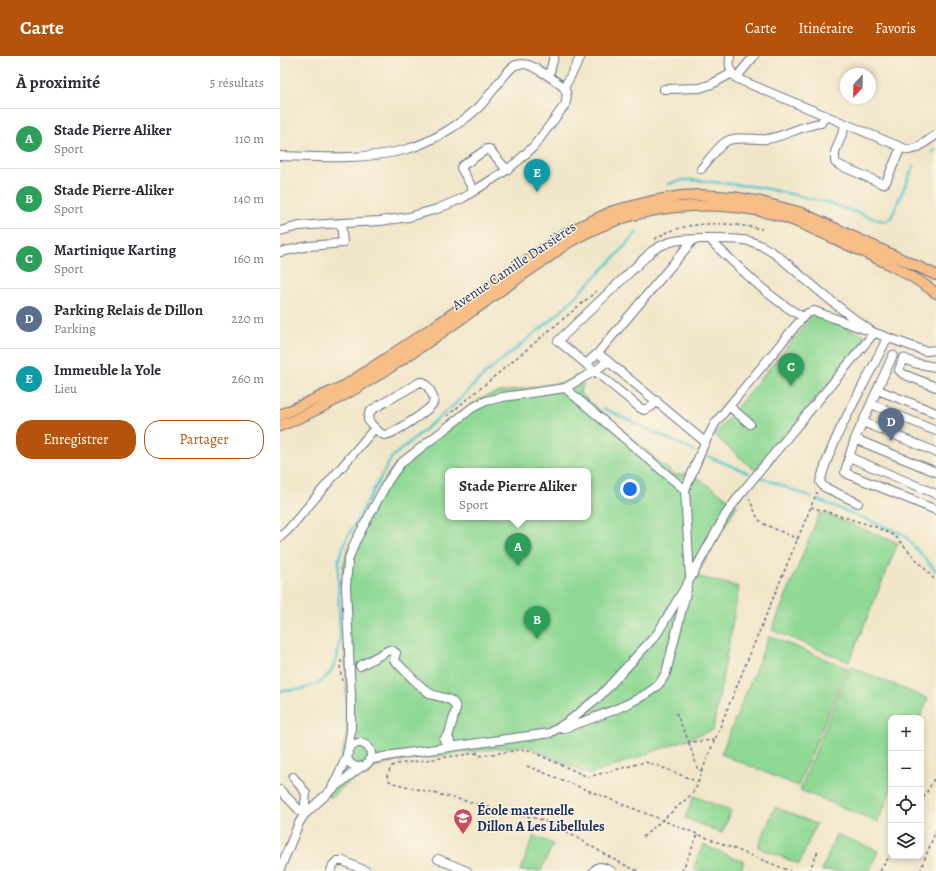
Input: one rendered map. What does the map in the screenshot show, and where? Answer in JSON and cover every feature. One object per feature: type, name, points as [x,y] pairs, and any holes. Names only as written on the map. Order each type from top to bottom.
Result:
[{"type":"main road","name":"Avenue Camille Darsières","points":[[280,415],[346,385],[438,324],[566,233],[613,211],[652,201],[681,196],[700,195],[733,197],[780,206],[802,213],[936,275]]},
{"type":"main road","name":"Avenue Camille Darsières","points":[[280,426],[335,401],[380,375],[573,240],[626,217],[652,211],[687,206],[732,206],[758,210],[784,217],[805,225],[895,267],[936,293]]},
{"type":"street","points":[[549,76],[554,56]]},
{"type":"street","points":[[564,88],[581,56]]},
{"type":"street","points":[[730,56],[729,64],[734,76],[901,148],[914,150],[936,135]]},
{"type":"street","points":[[664,89],[700,88],[734,76],[754,56]]},
{"type":"street","points":[[280,156],[346,157],[405,150],[431,139],[466,118],[484,102],[512,67],[517,65],[528,65],[549,76],[564,88],[567,99],[565,105],[534,146],[507,170],[463,198],[450,204],[409,217],[380,221],[299,226],[280,231]]},
{"type":"street","points":[[701,168],[728,140],[774,137],[809,125],[821,123],[825,116]]},
{"type":"street","points":[[846,124],[834,152],[835,162],[839,165],[883,184],[886,182],[901,148]]},
{"type":"street","points":[[474,191],[462,166],[487,149],[493,153],[507,170]]},
{"type":"street","points":[[280,252],[309,246],[343,243],[341,223]]},
{"type":"street","points":[[710,239],[758,285],[788,309],[803,317]]},
{"type":"street","points":[[657,401],[651,407],[644,410],[558,341],[652,251],[662,244],[671,241],[710,239],[747,240],[758,244],[774,253],[846,314],[874,333]]},
{"type":"street","points":[[586,364],[598,352],[693,240]]},
{"type":"street","points":[[280,869],[299,823],[304,815],[330,791],[370,760],[393,755],[550,734],[615,709],[647,692],[660,683],[666,674],[690,579],[685,490],[705,442],[716,422],[803,317],[808,313],[814,311],[898,343],[925,351],[935,349]]},
{"type":"street","points":[[550,734],[600,696],[657,634],[726,514],[874,333]]},
{"type":"street","points":[[858,504],[824,486],[820,482],[829,457],[847,418],[887,338]]},
{"type":"street","points":[[898,343],[855,439],[845,472],[936,510]]},
{"type":"street","points":[[598,352],[705,442]]},
{"type":"street","points":[[893,355],[914,363],[936,367]]},
{"type":"street","points":[[903,358],[899,370],[900,372],[936,387]]},
{"type":"street","points":[[362,766],[356,766],[351,763],[348,752],[355,670],[346,586],[348,561],[355,542],[388,481],[400,464],[472,408],[486,401],[503,397],[565,388],[595,371],[608,361]]},
{"type":"street","points":[[420,382],[426,384],[434,398],[433,403],[430,406],[410,422],[388,434],[383,434],[375,428],[368,420],[369,413],[373,409],[420,382]]},
{"type":"street","points":[[565,388],[685,490]]},
{"type":"street","points":[[878,390],[936,413]]},
{"type":"street","points":[[871,404],[936,431]]},
{"type":"street","points":[[729,406],[750,424]]},
{"type":"street","points":[[863,422],[936,452]]},
{"type":"street","points":[[280,537],[288,530],[375,428]]},
{"type":"street","points":[[855,439],[936,472]]},
{"type":"street","points":[[849,457],[936,494]]},
{"type":"street","points":[[355,670],[389,650],[393,650],[396,653],[394,660],[430,693],[453,702],[456,705],[447,740],[438,749]]},
{"type":"street","points":[[351,730],[359,743]]},
{"type":"street","points":[[330,791],[352,745],[359,743],[365,744],[370,749],[370,760]]},
{"type":"street","points":[[293,778],[306,793],[304,815]]},
{"type":"street","points":[[280,790],[304,815]]},
{"type":"street","points":[[438,859],[467,871]]},
{"type":"street","points":[[331,871],[333,864],[337,861],[343,861],[366,871]]},
{"type":"street","points":[[594,871],[598,867],[611,871]]},
{"type":"path","points":[[652,241],[663,234],[682,227],[716,224],[748,226],[762,229]]},
{"type":"path","points":[[443,419],[602,287]]},
{"type":"path","points":[[644,837],[691,795],[698,782],[820,482]]},
{"type":"path","points":[[745,489],[758,519],[764,524],[798,539]]},
{"type":"path","points":[[811,507],[876,527],[895,536],[936,581]]},
{"type":"path","points":[[342,654],[340,669],[342,688]]},
{"type":"path","points":[[676,713],[689,742],[698,770],[702,771]]},
{"type":"path","points":[[689,742],[714,740]]},
{"type":"path","points":[[472,745],[479,756],[526,750],[588,777],[645,762],[698,782]]},
{"type":"path","points":[[476,753],[397,764],[392,766],[386,775],[388,780],[393,783],[542,820],[560,828],[624,865],[638,871]]},
{"type":"path","points":[[527,766],[790,871]]},
{"type":"path","points":[[924,797],[936,775]]},
{"type":"path","points":[[920,871],[936,830]]},
{"type":"path","points":[[682,871],[698,834]]},
{"type":"path","points":[[809,871],[819,849]]},
{"type":"path","points":[[880,871],[888,859]]},
{"type":"green space","points":[[814,314],[868,337],[755,470],[714,435]]},
{"type":"green space","points":[[576,375],[583,385],[580,392],[583,396],[675,475],[682,475],[685,473],[698,478],[737,505],[696,576],[739,587],[713,730],[589,775],[525,745],[393,762],[374,768],[359,776],[331,798],[323,790],[333,776],[340,760],[347,728],[343,566],[348,549],[387,476],[397,463],[462,411],[480,399],[495,393],[561,383]]},
{"type":"green space","points":[[820,512],[898,543],[849,662],[772,630]]},
{"type":"green space","points":[[769,636],[847,668],[798,786],[721,754]]},
{"type":"green space","points":[[850,666],[928,699],[921,715],[888,715],[888,797],[878,822],[800,790]]},
{"type":"green space","points":[[694,796],[731,811],[722,833],[685,818]]},
{"type":"green space","points":[[775,807],[816,824],[799,864],[758,847]]},
{"type":"green space","points":[[836,834],[878,851],[870,871],[822,871]]},
{"type":"green space","points":[[534,836],[553,844],[541,871],[520,871]]},
{"type":"green space","points":[[703,845],[744,862],[740,871],[697,871],[693,869]]},
{"type":"waterway","points":[[932,152],[936,150]]},
{"type":"waterway","points":[[668,184],[682,180],[694,180],[759,187],[822,201],[882,221],[887,221],[891,218],[914,165]]},
{"type":"waterway","points":[[280,691],[302,689],[319,683],[330,673],[337,659],[340,638],[338,576],[339,558],[346,540],[392,457],[454,405],[486,373],[556,316],[616,256],[636,233]]},
{"type":"waterway","points":[[603,408],[694,451]]},
{"type":"waterway","points":[[707,456],[749,473]]},
{"type":"waterway","points":[[760,477],[811,497]]},
{"type":"waterway","points":[[818,500],[903,534],[936,571]]},
{"type":"place","name":"Immeuble la Yole","points":[[537,192]]},
{"type":"place","name":"Martinique Karting","points":[[791,386]]},
{"type":"place","name":"Parking Relais de Dillon","points":[[891,441]]},
{"type":"place","name":"Stade Pierre Aliker","points":[[518,566]]},
{"type":"place","name":"Stade Pierre-Aliker","points":[[537,639]]},
{"type":"place","name":"École maternelle Dillon A Les Libellules","points":[[463,835]]}]
